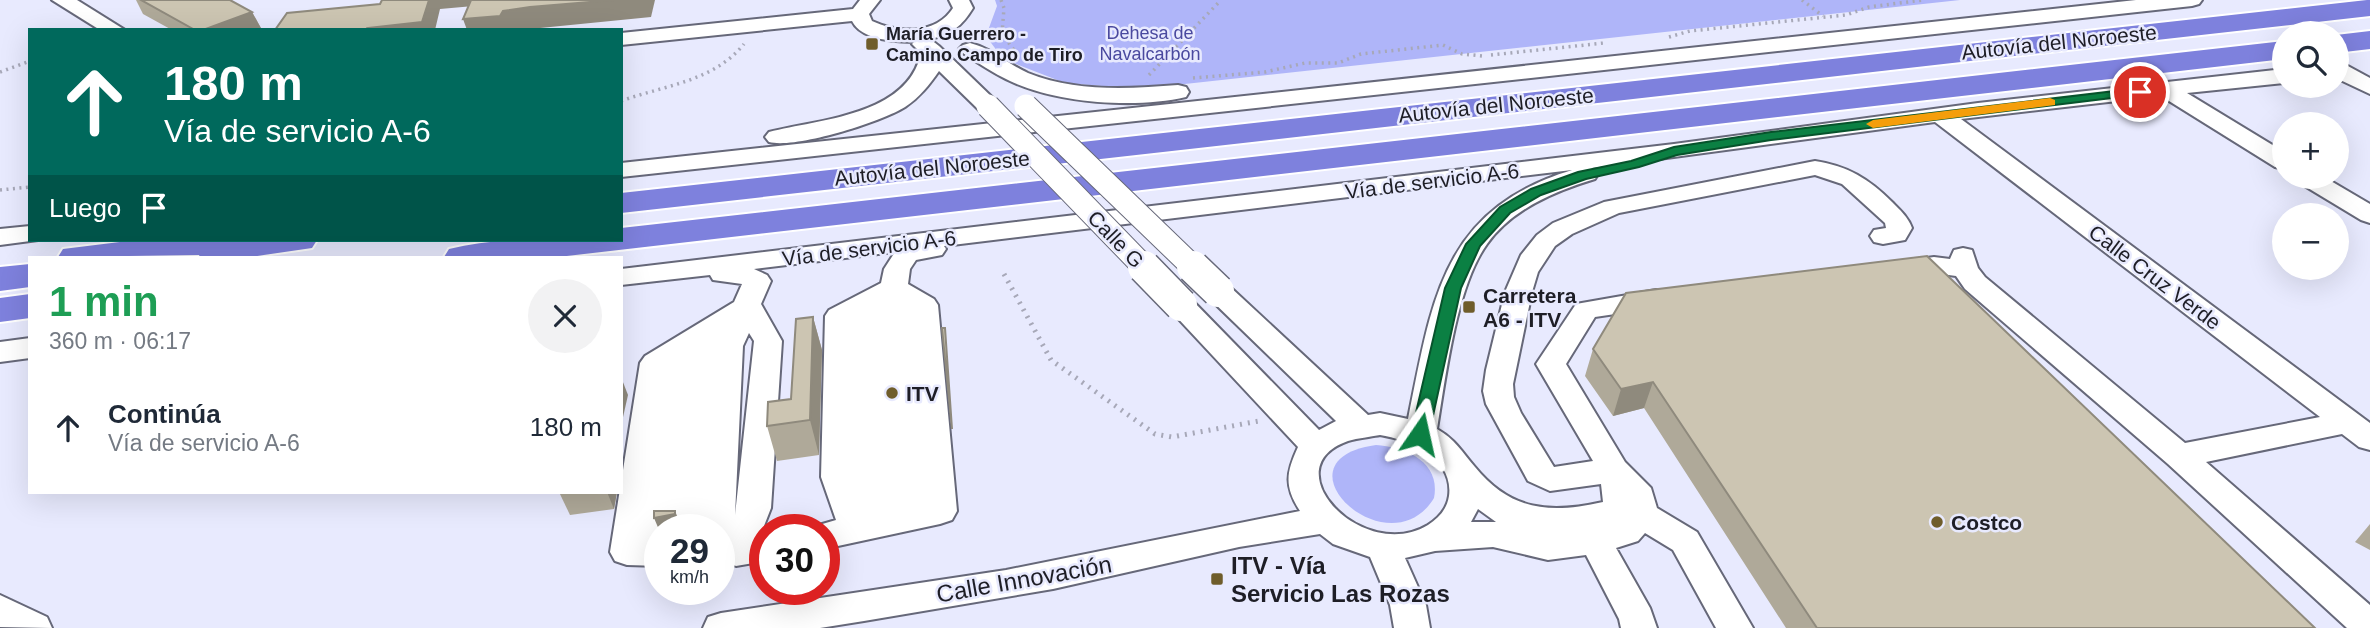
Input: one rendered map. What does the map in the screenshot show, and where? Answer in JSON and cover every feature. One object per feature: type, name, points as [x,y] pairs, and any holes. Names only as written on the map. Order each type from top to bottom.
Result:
[{"type":"highway","points":[[2254,20],[2360,0]]},
{"type":"highway","name":"Autovía del Noroeste","points":[[623,203],[2370,8]]},
{"type":"highway","points":[[2349,54],[2370,40]]},
{"type":"highway","name":"Autovía del Noroeste","points":[[623,239],[2272,51]]},
{"type":"highway","points":[[623,196],[1130,140],[1167,142]]},
{"type":"highway","points":[[86,256],[220,242]]},
{"type":"highway","points":[[178,256],[284,242]]},
{"type":"highway","points":[[471,256],[598,242]]},
{"type":"highway","points":[[0,266],[28,262]]},
{"type":"highway","points":[[0,279],[28,275]]},
{"type":"highway","points":[[0,310],[28,306]]},
{"type":"street","points":[[65,0],[112,28]]},
{"type":"street","points":[[865,7],[860,20],[872,30],[893,35],[913,35],[935,31],[952,23],[960,16],[963,8],[959,0]]},
{"type":"street","points":[[970,49],[1019,77],[1058,89],[1100,94],[1147,94],[1659,51],[2135,0]]},
{"type":"street","points":[[623,170],[2192,0]]},
{"type":"street","points":[[623,38],[748,26],[865,7]]},
{"type":"street","name":"Calle G","points":[[952,23],[970,49],[1016,97],[1359,425]]},
{"type":"street","name":"Calle G","points":[[913,35],[932,50],[988,106],[1315,446]]},
{"type":"street","points":[[623,161],[797,134],[877,113],[897,104],[917,90],[928,75],[932,50]]},
{"type":"street","points":[[2349,63],[2370,66]]},
{"type":"street","points":[[2349,71],[2370,87]]},
{"type":"street","name":"Vía de servicio A-6","points":[[623,278],[1674,151],[1941,115],[2272,77]]},
{"type":"street","points":[[2165,89],[2272,155]]},
{"type":"street","name":"Calle Cruz Verde","points":[[1941,115],[2359,430]]},
{"type":"street","points":[[1420,434],[1453,288],[1473,244],[1505,210],[1536,192],[1583,175],[1634,164],[1674,151]]},
{"type":"street","points":[[1614,470],[1549,479],[1539,473],[1499,397],[1519,282],[1531,257],[1549,237],[1587,215],[1613,207],[1815,168],[1842,172],[1852,178],[1897,220],[1899,228],[1896,234],[1883,236]]},
{"type":"street","points":[[2327,189],[2370,215]]},
{"type":"street","points":[[840,532],[888,497],[886,309],[897,269],[907,254],[1040,229]]},
{"type":"street","points":[[0,237],[28,234]]},
{"type":"street","points":[[1875,272],[1964,262],[1975,283],[2179,456],[2370,627]]},
{"type":"street","points":[[623,278],[740,273],[757,281],[748,306],[732,514]]},
{"type":"street","points":[[840,532],[940,511],[924,305],[894,287]]},
{"type":"street","points":[[839,514],[839,316],[894,287]]},
{"type":"street","points":[[1686,296],[1586,310],[1551,364],[1614,470],[1639,497],[1642,515],[1685,541],[1735,628]]},
{"type":"street","points":[[689,514],[706,350],[748,306]]},
{"type":"street","points":[[664,514],[683,357],[748,306]]},
{"type":"street","points":[[644,553],[627,552],[655,363],[748,306]]},
{"type":"street","points":[[0,352],[28,348]]},
{"type":"street","points":[[0,362],[28,364]]},
{"type":"street","points":[[1614,470],[1621,497],[1618,510],[1606,517],[1539,520],[1526,520],[1506,513],[1464,476],[1454,459],[1439,445],[1400,427],[1359,425],[1335,432],[1315,446],[1306,459],[1302,474],[1304,491],[1311,507],[1340,533],[1361,541],[1409,543],[1493,534],[1548,547],[1595,541],[1626,532],[1642,515]]},
{"type":"street","points":[[2179,456],[2359,430]]},
{"type":"street","points":[[1409,543],[1451,526],[1462,511],[1467,494],[1464,476]]},
{"type":"street","name":"Calle Innovación","points":[[722,628],[991,587],[1102,566],[1231,535],[1324,521]]},
{"type":"street","points":[[1595,541],[1637,618],[1639,628]]},
{"type":"street","points":[[1409,543],[1410,616]]},
{"type":"street","points":[[0,610],[34,628]]},
{"type":"path","points":[[1001,0],[1004,8],[1002,34],[1018,56]]},
{"type":"path","points":[[1157,78],[1146,78],[1221,0]]},
{"type":"path","points":[[1802,0],[1826,18]]},
{"type":"path","points":[[1667,37],[1690,31],[1826,18],[1869,7],[1923,0]]},
{"type":"path","points":[[623,101],[643,92],[696,79],[736,58],[746,42],[748,26]]},
{"type":"path","points":[[1181,78],[1265,72],[1305,63],[1338,63],[1360,54],[1418,47],[1443,45],[1470,56],[1488,56],[1611,42]]},
{"type":"path","points":[[0,72],[28,62]]},
{"type":"path","points":[[0,190],[28,187]]},
{"type":"path","points":[[1004,274],[1051,360],[1154,434],[1172,437],[1270,419]]},
{"type":"green space","name":"Dehesa de Navalcarbón","points":[[995,0],[1960,0],[1139,89],[1065,83],[1003,59],[986,36],[997,6]]},
{"type":"green space","points":[[1376,445],[1409,453],[1427,466],[1432,475],[1435,485],[1434,498],[1414,518],[1391,523],[1367,518],[1348,505],[1335,488],[1333,470],[1346,455]]},
{"type":"building","points":[[141,0],[230,0],[252,12],[208,28],[191,28]]},
{"type":"building","points":[[382,0],[429,0],[422,22],[368,28],[276,28],[287,13],[380,4]]},
{"type":"building","points":[[471,0],[614,0],[530,7],[503,11],[500,16],[463,19]]},
{"type":"building","name":"Costco","points":[[1927,256],[2315,628],[1817,628],[1653,382],[1621,389],[1593,349],[1626,293]]},
{"type":"building","points":[[813,317],[810,420],[767,426],[768,402],[791,399],[796,319]]},
{"type":"building","points":[[942,328],[945,328],[952,429]]},
{"type":"building","points":[[654,511],[675,511],[675,514],[654,514]]},
{"type":"slow traffic","points":[[1873,124],[2050,102]]},
{"type":"place","name":"María Guerrero - Camino Campo de Tiro","points":[[872,44]]},
{"type":"place","name":"Carretera A6 - ITV","points":[[1469,307]]},
{"type":"place","name":"ITV","points":[[892,393]]},
{"type":"place","name":"Costco","points":[[1937,522]]},
{"type":"place","name":"ITV - Vía Servicio Las Rozas","points":[[1217,579]]},
{"type":"route","points":[[1420,434],[1453,288],[1473,244],[1505,210],[1536,192],[1583,175],[1634,164],[1674,151],[1771,136],[2140,92]]}]
